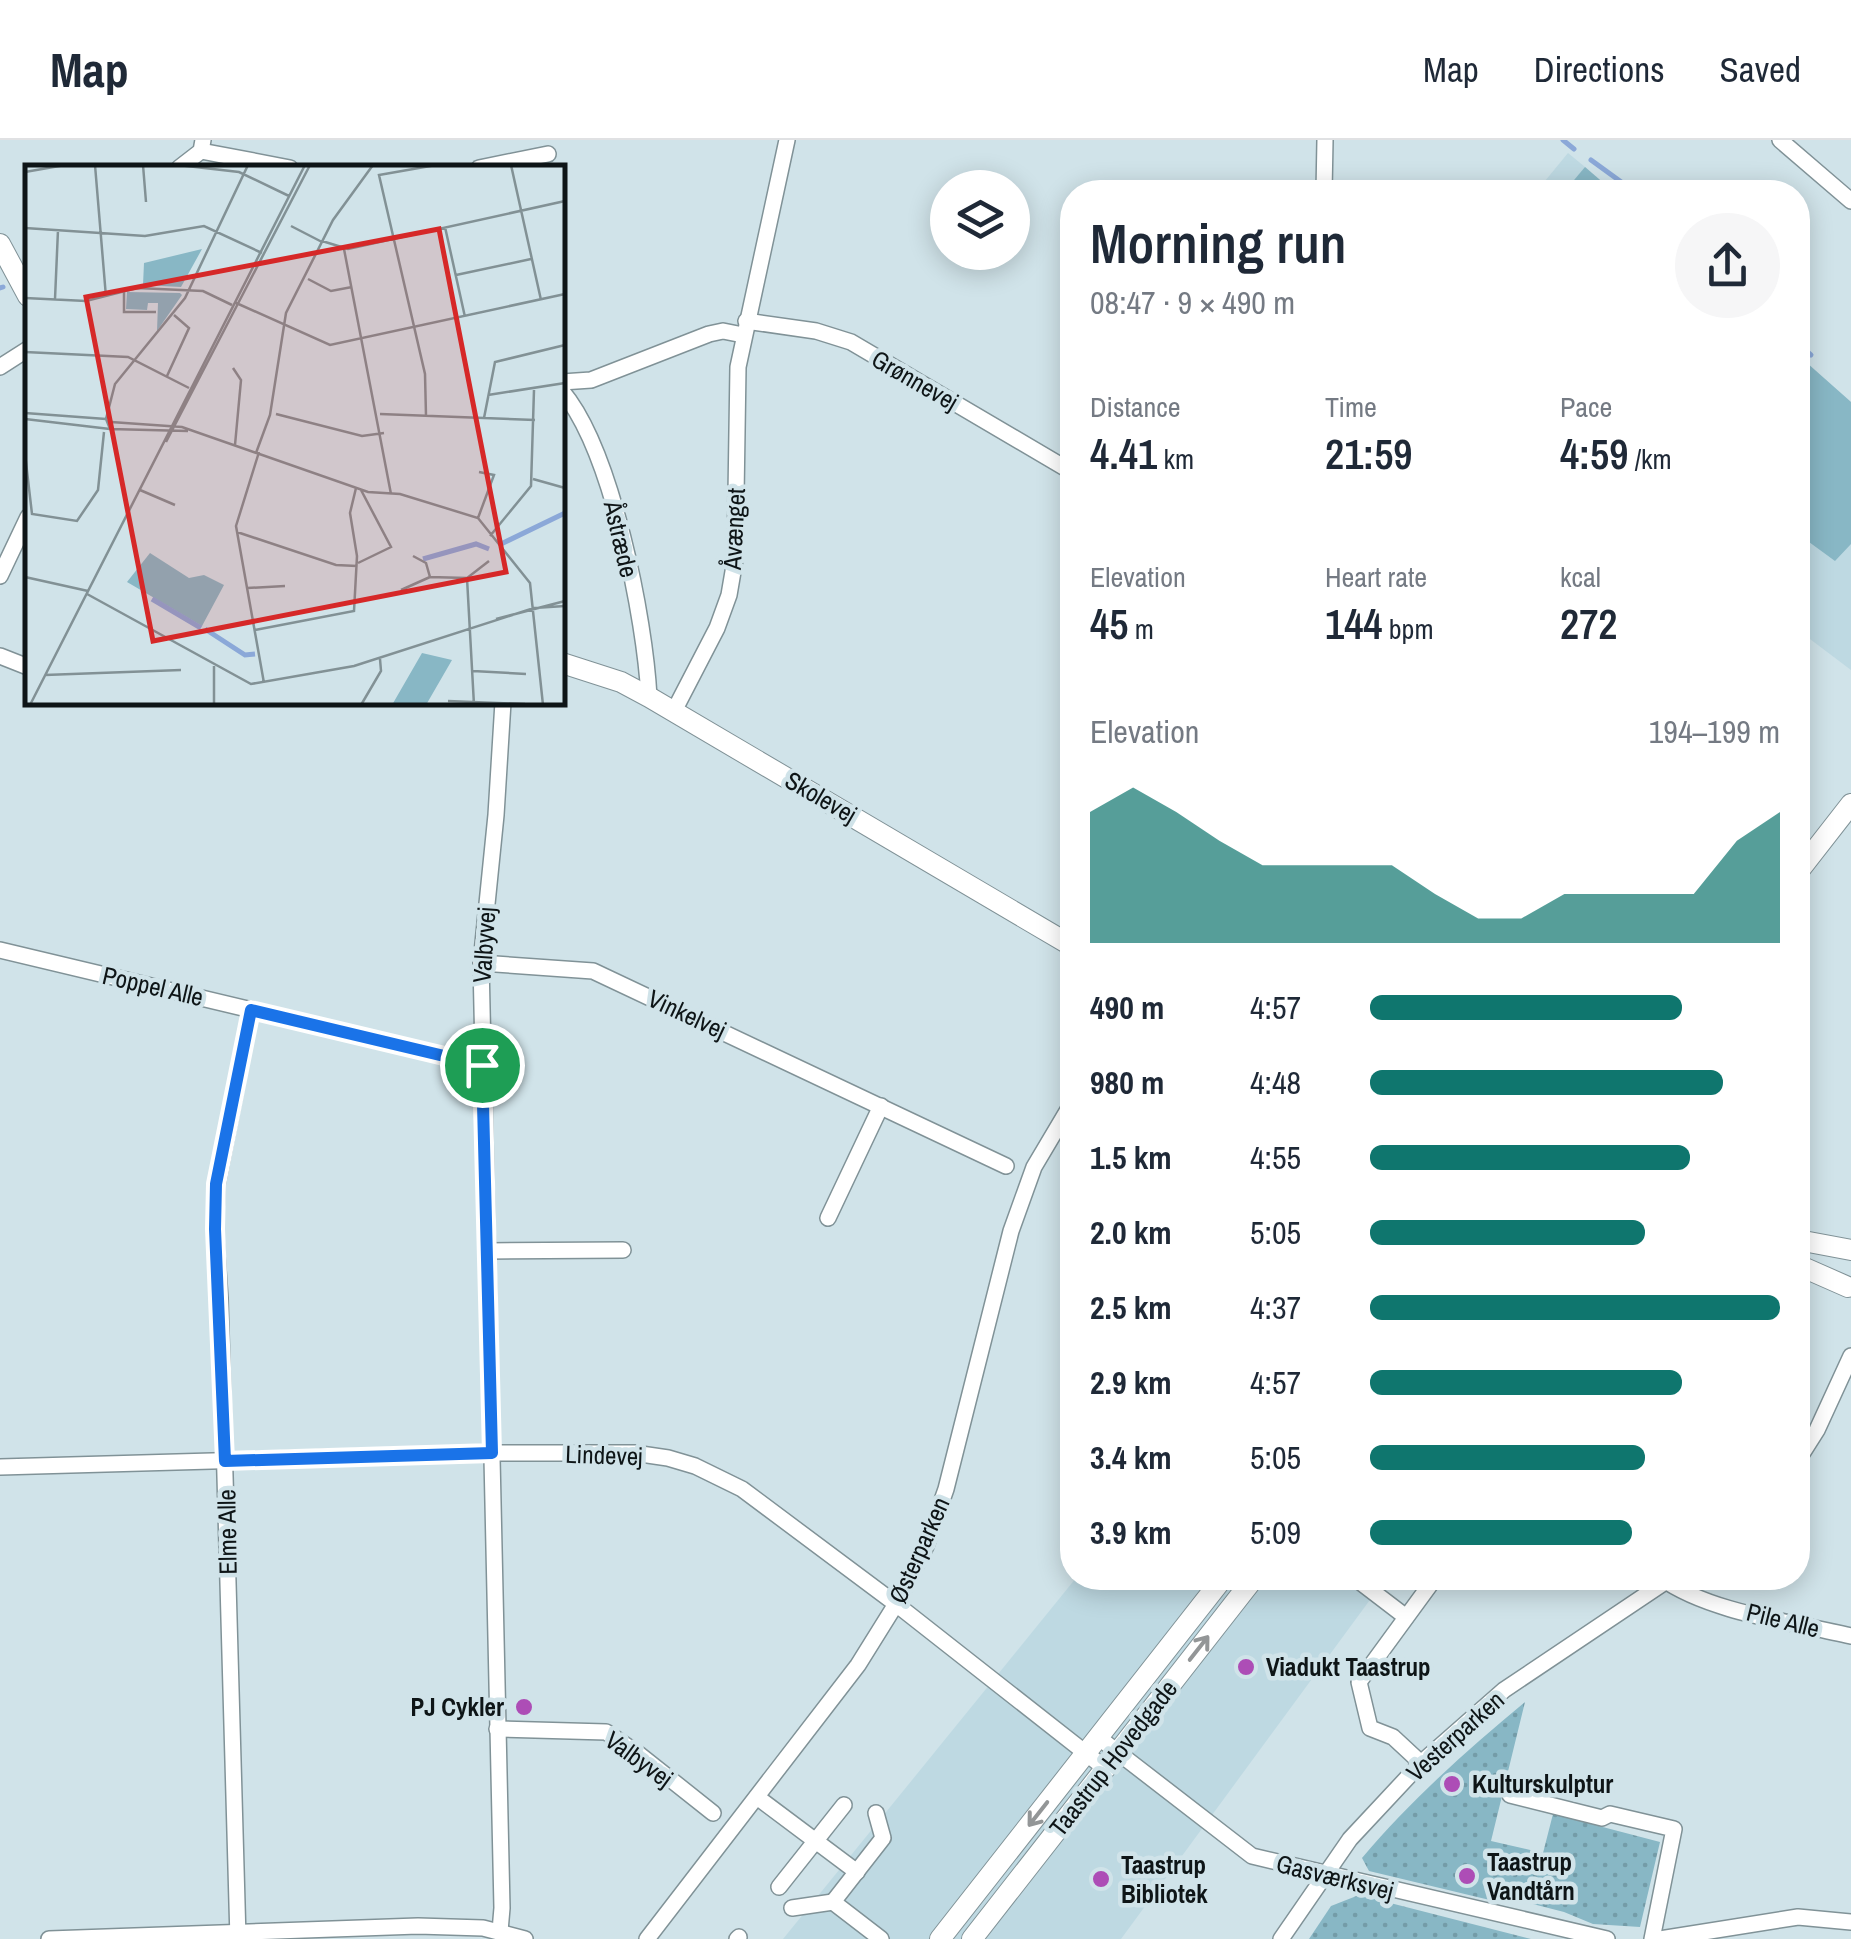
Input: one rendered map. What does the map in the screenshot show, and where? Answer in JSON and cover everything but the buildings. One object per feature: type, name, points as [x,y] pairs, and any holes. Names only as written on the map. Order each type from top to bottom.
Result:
[{"type":"street","name":"Åvænget","points":[[674,711],[718,628],[729,595],[735,560],[738,368],[787,140]]},
{"type":"street","points":[[1324,180],[1325,140]]},
{"type":"street","points":[[1780,140],[1851,201]]},
{"type":"street","points":[[181,165],[202,146],[278,165]]},
{"type":"street","points":[[494,165],[548,154]]},
{"type":"street","points":[[0,244],[25,290]]},
{"type":"street","points":[[565,382],[591,380],[709,334],[745,328]]},
{"type":"street","name":"Grønnevej","points":[[745,328],[816,332],[851,342],[1060,465]]},
{"type":"street","points":[[0,367],[25,352]]},
{"type":"street","name":"Åstræde","points":[[565,395],[582,418],[622,536],[648,668],[649,697]]},
{"type":"street","points":[[0,576],[25,523]]},
{"type":"street","points":[[0,656],[25,666]]},
{"type":"street","name":"Skolevej","points":[[565,665],[590,670],[649,697],[1060,939]]},
{"type":"street","name":"Valbyvej","points":[[496,1933],[502,1908],[481,963],[503,705]]},
{"type":"street","points":[[1810,857],[1851,804]]},
{"type":"street","name":"Poppel Alle","points":[[0,950],[482,1065]]},
{"type":"street","name":"Vinkelvej","points":[[481,963],[593,971],[1006,1166]]},
{"type":"street","name":"Elme Alle","points":[[238,1935],[215,1229],[216,1184],[251,1010]]},
{"type":"street","points":[[828,1218],[881,1106]]},
{"type":"street","name":"Østerparken","points":[[647,1939],[858,1665],[926,1546],[946,1489],[1004,1255],[1034,1167],[1060,1123]]},
{"type":"street","points":[[1810,1243],[1851,1253],[1846,1271],[1849,1290]]},
{"type":"street","points":[[488,1251],[623,1250]]},
{"type":"street","points":[[1810,1271],[1849,1290]]},
{"type":"street","points":[[1810,1441],[1851,1356]]},
{"type":"street","name":"Lindevej","points":[[0,1467],[492,1453],[634,1454],[695,1466],[742,1490],[1112,1761]]},
{"type":"street","name":"Taastrup Hovedgade","points":[[940,1939],[1213,1590]]},
{"type":"street","name":"Taastrup Hovedgade","points":[[972,1939],[1245,1590]]},
{"type":"street","points":[[1371,1590],[1406,1617]]},
{"type":"street","points":[[1421,1763],[1394,1737],[1370,1728],[1359,1682],[1427,1590]]},
{"type":"street","name":"Vesterparken","points":[[1281,1939],[1350,1840],[1421,1763],[1504,1690],[1650,1590]]},
{"type":"street","name":"Pile Alle","points":[[1690,1590],[1720,1604],[1851,1636]]},
{"type":"street","name":"Valbyvej","points":[[497,1729],[606,1732],[713,1813]]},
{"type":"street","name":"Gasværksvej","points":[[1112,1761],[1241,1850],[1324,1875],[1607,1939]]},
{"type":"street","points":[[1510,1795],[1602,1818],[1610,1814],[1674,1829],[1652,1939]]},
{"type":"street","points":[[757,1797],[858,1872]]},
{"type":"street","points":[[779,1887],[844,1805]]},
{"type":"street","points":[[792,1908],[834,1902],[883,1838],[876,1813]]},
{"type":"street","points":[[834,1902],[881,1939]]},
{"type":"street","points":[[1660,1939],[1748,1931],[1798,1916],[1851,1922]]},
{"type":"street","points":[[49,1939],[418,1926],[525,1939]]},
{"type":"shaded area","points":[[1568,153],[1600,180],[1546,180]]},
{"type":"shaded area","points":[[1585,167],[1600,180],[1574,180]]},
{"type":"shaded area","points":[[1810,366],[1851,402],[1851,670],[1810,639]]},
{"type":"shaded area","points":[[1810,366],[1851,402],[1851,544],[1835,561],[1810,543]]},
{"type":"shaded area","points":[[1066,1590],[1377,1590],[1121,1939],[783,1939]]},
{"type":"shaded area","points":[[1525,1702],[1491,1841],[1543,1853],[1553,1814],[1660,1842],[1640,1927],[1593,1924],[1525,1902],[1498,1902],[1369,1871],[1362,1858],[1440,1776]]},
{"type":"shaded area","points":[[1359,1895],[1531,1939],[1309,1939],[1331,1906]]},
{"type":"waterway","points":[[1563,140],[1574,149]]},
{"type":"waterway","points":[[1591,160],[1618,180]]},
{"type":"place","name":"Viadukt Taastrup","points":[[1246,1667]]},
{"type":"place","name":"PJ Cykler","points":[[524,1707]]},
{"type":"place","name":"Kulturskulptur","points":[[1452,1784]]},
{"type":"place","name":"Taastrup Vandtårn","points":[[1467,1876]]},
{"type":"place","name":"Taastrup Bibliotek","points":[[1101,1879]]},
{"type":"route","points":[[251,1010],[482,1065],[492,1453],[225,1461],[216,1184],[251,1010]]}]
